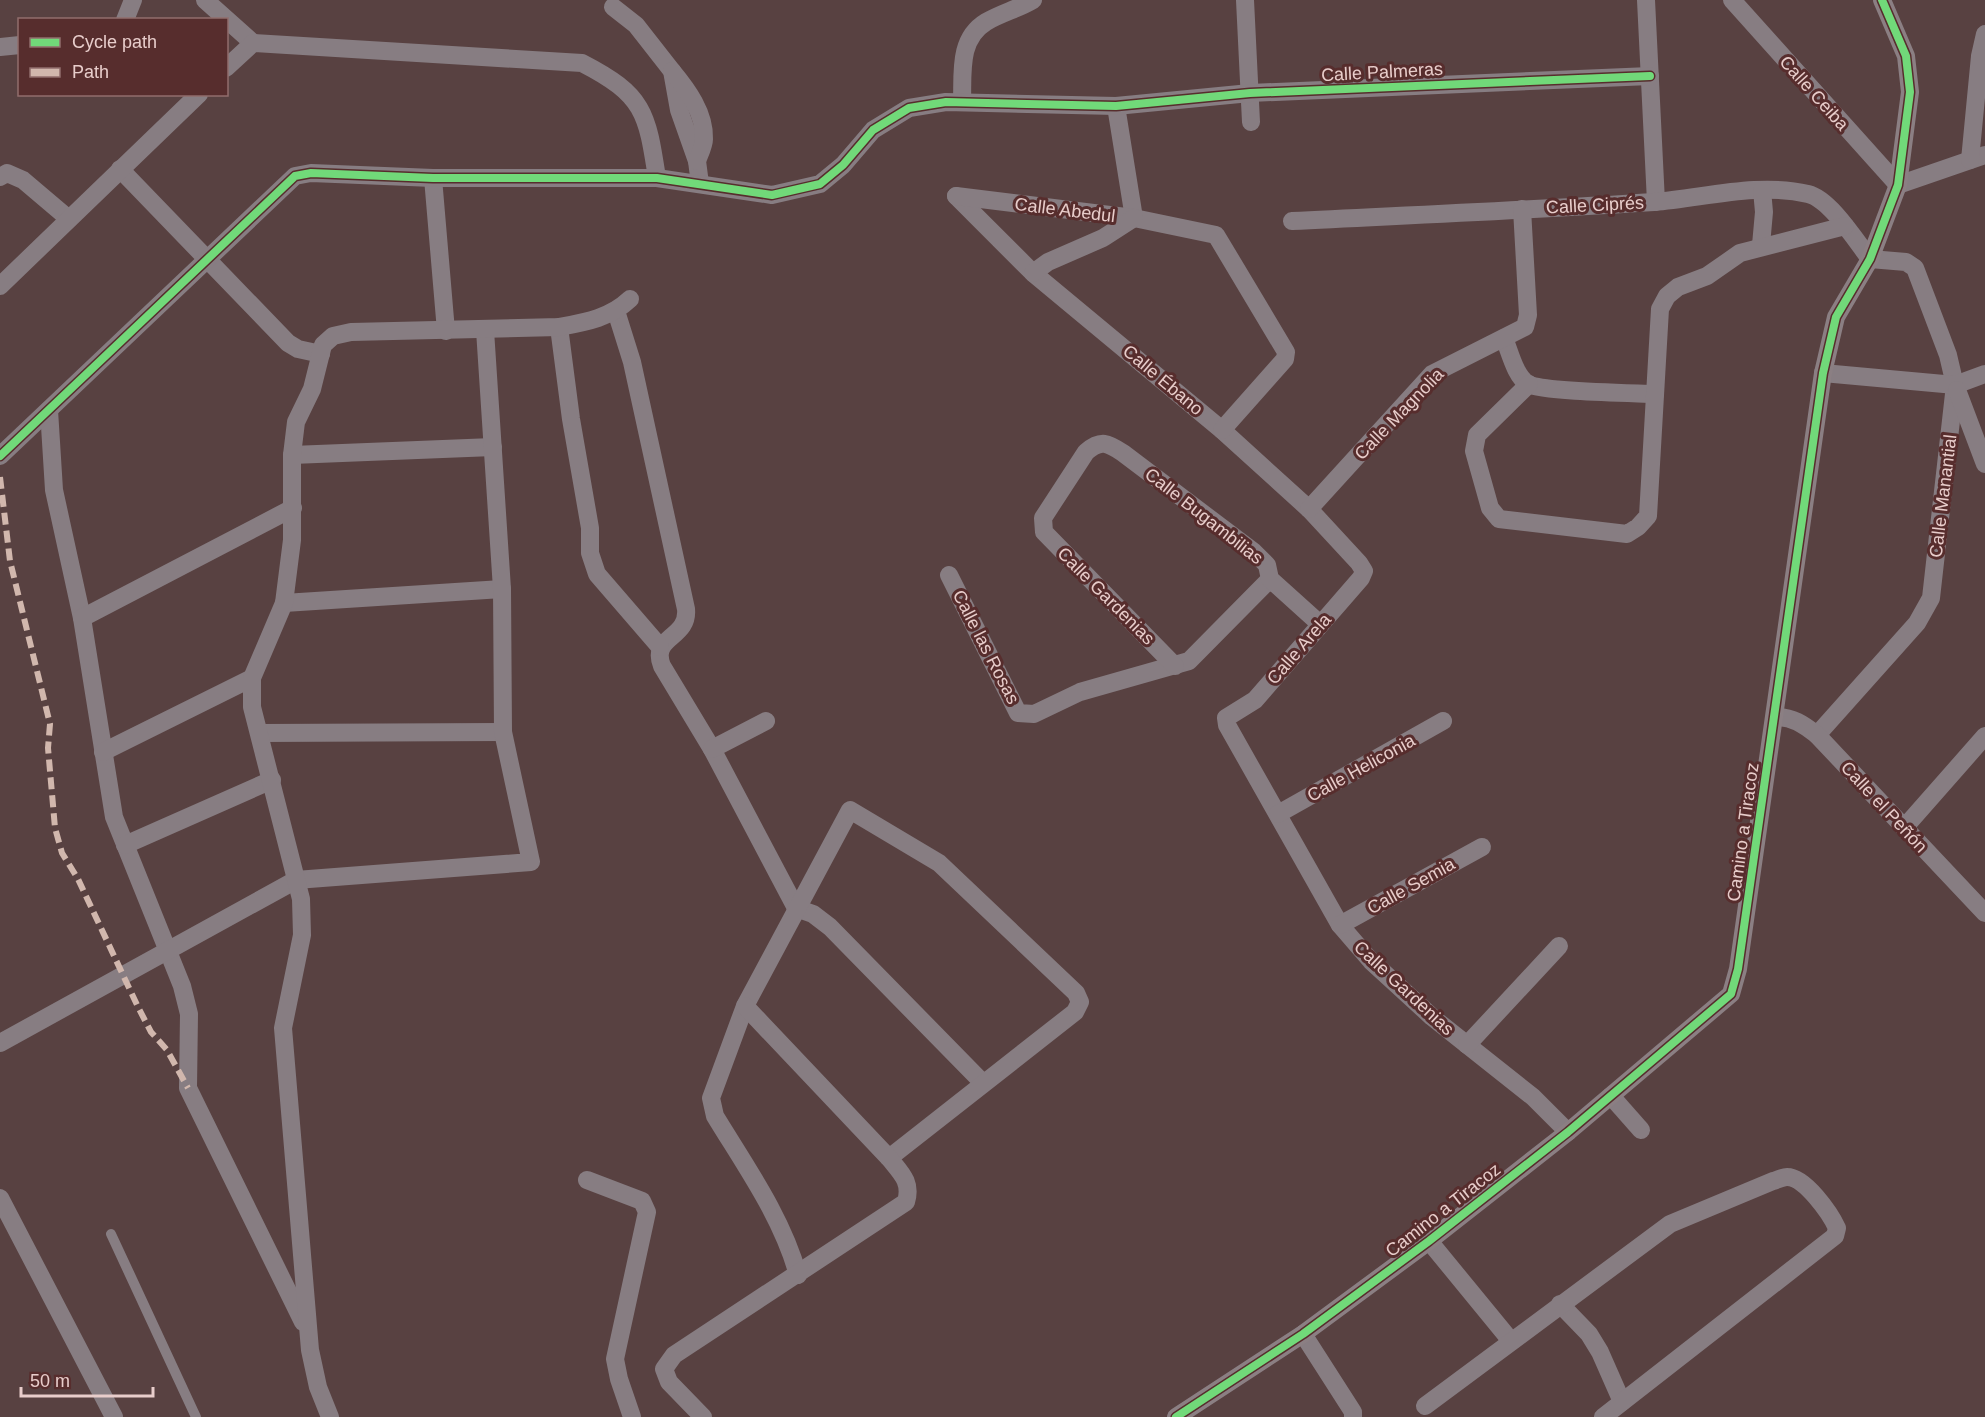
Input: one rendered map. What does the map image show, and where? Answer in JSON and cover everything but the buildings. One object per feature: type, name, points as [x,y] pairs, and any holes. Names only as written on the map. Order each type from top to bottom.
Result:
[{"type":"street","points":[[126,18],[133,0]]},
{"type":"street","points":[[205,0],[225,18]]},
{"type":"street","points":[[962,102],[965,47],[972,34],[986,22],[1033,0]]},
{"type":"street","points":[[1245,0],[1251,122]]},
{"type":"street","points":[[1646,0],[1656,201]]},
{"type":"street","name":"Calle Ceiba","points":[[1732,0],[1898,184]]},
{"type":"street","name":"Camino a Tiracoz","points":[[1176,1417],[1303,1334],[1429,1241],[1568,1132],[1731,994],[1738,969],[1823,373],[1836,317],[1870,259],[1898,184],[1910,92],[1906,56],[1882,0]]},
{"type":"street","points":[[613,7],[636,25],[672,71],[679,110],[697,161],[700,184]]},
{"type":"street","points":[[228,21],[253,43],[582,63],[609,77],[642,111],[650,127],[657,178]]},
{"type":"street","points":[[1898,184],[1978,157],[1984,37]]},
{"type":"street","points":[[228,66],[253,43]]},
{"type":"street","points":[[0,47],[18,45]]},
{"type":"street","name":"Calle Palmeras","points":[[0,456],[295,176],[311,173],[433,178],[657,178],[772,195],[820,184],[843,165],[873,130],[909,108],[962,102],[1116,106],[1250,93],[1650,76]]},
{"type":"street","points":[[0,286],[197,96]]},
{"type":"street","name":"Calle Abedul","points":[[956,196],[1134,218],[1116,106]]},
{"type":"street","points":[[120,170],[288,343],[298,350],[321,354]]},
{"type":"street","points":[[0,177],[7,173],[23,180],[69,219]]},
{"type":"street","points":[[433,178],[446,330]]},
{"type":"street","points":[[1761,245],[1764,212],[1762,190]]},
{"type":"street","name":"Calle Ciprés","points":[[1292,222],[1656,201],[1762,190],[1810,194],[1845,225],[1870,259]]},
{"type":"street","name":"Calle Ébano","points":[[956,196],[1033,273],[1222,430],[1309,509],[1364,571]]},
{"type":"street","name":"Calle Magnolia","points":[[1309,509],[1432,374],[1525,327],[1528,315],[1522,208]]},
{"type":"street","points":[[1033,273],[1048,262],[1103,238],[1134,218],[1216,235],[1286,352],[1286,359],[1222,430]]},
{"type":"street","points":[[1529,384],[1477,435],[1474,451],[1490,508],[1499,519],[1627,534],[1638,527],[1648,516],[1660,309],[1667,296],[1678,287],[1707,276],[1740,253],[1761,245],[1845,225]]},
{"type":"street","name":"Calle Manantial","points":[[1818,735],[1926,611],[1931,598],[1955,385],[1948,355],[1915,268],[1906,262],[1870,259]]},
{"type":"street","points":[[330,1417],[318,1387],[308,1332],[283,1028],[302,935],[301,899],[252,707],[252,678],[284,603],[292,540],[292,455],[296,422],[312,389],[323,345],[333,336],[351,332],[559,327],[586,322],[623,305],[632,362],[686,609],[687,619],[681,628],[660,647],[658,657],[662,666],[712,749],[796,908],[813,914],[830,927],[983,1083]]},
{"type":"street","points":[[559,327],[571,419],[590,528],[590,553],[597,574],[660,647]]},
{"type":"street","points":[[0,1043],[169,952],[296,880],[531,862],[503,732],[502,590],[485,330]]},
{"type":"street","points":[[1504,338],[1520,376],[1529,384],[1548,388],[1655,394]]},
{"type":"street","points":[[1823,373],[1955,385],[1985,375]]},
{"type":"street","points":[[1955,385],[1985,464]]},
{"type":"street","points":[[49,410],[54,490],[82,618],[114,817],[182,986],[189,1014],[188,1088],[308,1332]]},
{"type":"street","name":"Calle Bugambilias","points":[[1042,524],[1043,518],[1086,452],[1102,442],[1123,453],[1254,552],[1267,565],[1270,579],[1320,624]]},
{"type":"street","points":[[292,455],[493,447]]},
{"type":"street","points":[[82,618],[293,508]]},
{"type":"street","name":"Calle Gardenias","points":[[1042,524],[1050,540],[1175,666]]},
{"type":"street","name":"Calle Arela","points":[[1226,718],[1256,700],[1361,578],[1364,571]]},
{"type":"street","name":"Calle las Rosas","points":[[949,575],[1018,712],[1035,714],[1080,692],[1189,661],[1270,579]]},
{"type":"street","points":[[284,603],[502,590]]},
{"type":"street","points":[[103,752],[252,678]]},
{"type":"street","name":"Calle el Peñón","points":[[1775,717],[1795,720],[1818,735],[1985,913]]},
{"type":"street","name":"Calle Gardenias","points":[[1226,718],[1227,725],[1340,926],[1371,961],[1467,1045],[1533,1097],[1568,1132]]},
{"type":"street","points":[[712,749],[766,721]]},
{"type":"street","name":"Calle Heliconia","points":[[1278,814],[1443,721]]},
{"type":"street","points":[[260,733],[503,732]]},
{"type":"street","points":[[1904,828],[1985,736]]},
{"type":"street","points":[[125,845],[272,780]]},
{"type":"street","points":[[798,1275],[790,1248],[774,1213],[715,1116],[711,1098],[745,1006],[850,810],[939,863],[1076,993],[1080,1002],[1075,1012],[889,1158]]},
{"type":"street","name":"Calle Semia","points":[[1340,926],[1482,847]]},
{"type":"street","points":[[1467,1045],[1559,946]]},
{"type":"street","points":[[703,1417],[669,1382],[664,1369],[674,1355],[906,1202],[909,1191],[907,1179],[889,1158],[745,1006]]},
{"type":"street","points":[[1611,1096],[1641,1130]]},
{"type":"street","points":[[1425,1406],[1510,1341],[1560,1304],[1670,1224],[1787,1177],[1798,1180],[1832,1216],[1837,1228],[1835,1236],[1825,1245],[1612,1412],[1600,1352],[1589,1334],[1560,1304]]},
{"type":"street","points":[[587,1180],[642,1201],[647,1212],[615,1359],[632,1417]]},
{"type":"street","points":[[0,1198],[114,1417]]},
{"type":"street","points":[[1429,1241],[1510,1341]]},
{"type":"street","points":[[1303,1334],[1353,1412],[1353,1417]]},
{"type":"lane","points":[[111,1234],[196,1417]]},
{"type":"marked path","points":[[0,477],[10,561],[50,724],[48,748],[55,828],[62,853],[78,879],[151,1032],[167,1050],[188,1088]]},
{"type":"cycle path","points":[[1176,1417],[1303,1334],[1429,1241],[1568,1132],[1731,994],[1738,969],[1823,373],[1836,317],[1870,259],[1898,185],[1910,92],[1906,56],[1882,0]]},
{"type":"cycle path","points":[[0,456],[295,176],[311,173],[433,178],[657,178],[772,195],[820,184],[843,165],[873,130],[909,108],[946,102],[1116,106],[1250,93],[1650,76]]}]
